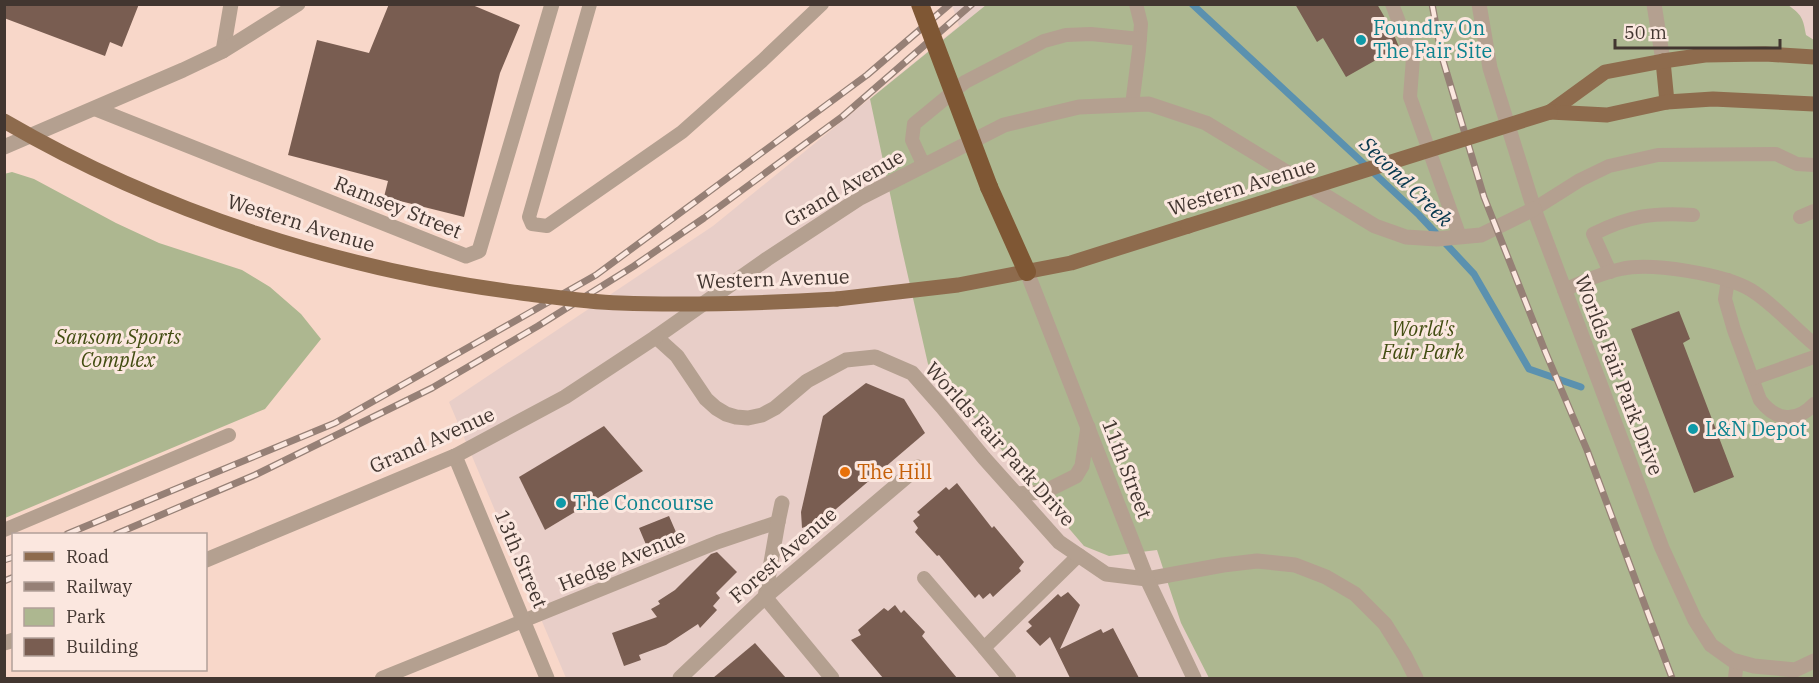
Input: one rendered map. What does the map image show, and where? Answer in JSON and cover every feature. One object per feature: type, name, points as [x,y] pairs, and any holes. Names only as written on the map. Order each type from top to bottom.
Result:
[{"type":"highway","points":[[920,4],[989,187],[1027,272]]},
{"type":"main road","name":"Western Avenue","points":[[4,121],[111,177],[197,212],[264,236],[387,270],[486,288],[619,303],[753,303],[837,299],[958,285],[1071,263],[1550,112],[1605,72],[1705,55],[1815,55]]},
{"type":"main road","points":[[1663,61],[1667,102]]},
{"type":"main road","name":"Western Avenue","points":[[1550,112],[1607,115],[1667,102],[1713,99],[1815,104]]},
{"type":"street","points":[[223,51],[231,4]]},
{"type":"street","points":[[4,147],[96,109],[223,51],[298,4]]},
{"type":"street","name":"Ramsey Street","points":[[96,109],[466,256],[479,251],[552,4]]},
{"type":"street","name":"Worlds Fair Park Drive","points":[[1479,4],[1490,68],[1534,209],[1662,548],[1695,620],[1711,645],[1737,661],[1754,666],[1795,670],[1815,661]]},
{"type":"street","points":[[1654,4],[1663,61]]},
{"type":"street","name":"Grand Avenue","points":[[207,560],[455,456],[535,415],[656,337],[767,259],[860,198],[1004,125],[1079,107],[1149,104],[1206,123],[1375,226],[1406,237],[1437,239],[1481,236],[1534,209]]},
{"type":"street","name":"11th Street","points":[[1027,272],[1147,579],[1194,678]]},
{"type":"street","name":"Worlds Fair Park Drive","points":[[656,337],[677,356],[697,388],[716,408],[726,414],[748,418],[762,415],[775,408],[807,381],[846,360],[875,357],[912,373],[1059,542],[1106,574],[1147,579],[1257,561],[1295,565],[1326,577],[1355,594],[1385,624],[1416,678]]},
{"type":"street","points":[[1016,494],[1044,492],[1076,476],[1082,466],[1088,427]]},
{"type":"street","name":"13th Street","points":[[455,456],[547,678]]},
{"type":"street","name":"Forest Avenue","points":[[680,678],[765,597],[918,466]]},
{"type":"street","points":[[782,503],[765,597],[832,678]]},
{"type":"lane","points":[[590,4],[529,217],[532,225],[547,226],[682,132],[822,4]]},
{"type":"lane","points":[[1132,105],[1141,24],[1136,4]]},
{"type":"lane","points":[[1392,4],[1413,58],[1410,98],[1456,238]]},
{"type":"lane","points":[[924,166],[912,140],[914,124],[965,82],[1044,41],[1066,35],[1091,34],[1140,39]]},
{"type":"lane","points":[[1534,209],[1580,180],[1609,166],[1658,155],[1776,154],[1797,164],[1815,165]]},
{"type":"lane","points":[[1800,217],[1815,211]]},
{"type":"lane","points":[[1610,272],[1593,234],[1625,219],[1646,215],[1670,213],[1693,215]]},
{"type":"lane","points":[[1564,290],[1610,272],[1633,267],[1678,270],[1728,280],[1753,292],[1815,344]]},
{"type":"lane","points":[[1728,280],[1725,299],[1760,400],[1767,409],[1779,416],[1800,416],[1815,404]]},
{"type":"lane","points":[[1752,379],[1814,358]]},
{"type":"lane","points":[[4,530],[229,435]]},
{"type":"lane","name":"Hedge Avenue","points":[[382,678],[718,542],[778,522]]},
{"type":"lane","points":[[984,648],[1078,555]]},
{"type":"lane","points":[[924,578],[1009,678]]},
{"type":"lane","points":[[1735,678],[1737,661]]},
{"type":"shaded area","name":"World's Fair Park","points":[[952,5],[1814,5],[1814,678],[566,678],[449,402],[713,226],[959,26]]},
{"type":"green space","name":"World's Fair Park","points":[[986,5],[1788,5],[1793,8],[1801,17],[1806,35],[1814,40],[1814,678],[1209,678],[1181,623],[1157,550],[1109,556],[1084,546],[928,364],[870,99]]},
{"type":"green space","name":"Sansom Sports Complex","points":[[12,172],[34,179],[159,243],[242,270],[270,287],[301,314],[321,339],[265,409],[5,518],[4,174]]},
{"type":"building","points":[[4,4],[139,4],[122,47],[110,42],[105,56],[4,18]]},
{"type":"building","points":[[389,4],[470,4],[520,25],[500,73],[464,217],[384,197],[388,181],[288,155],[317,40],[369,53]]},
{"type":"building","name":"Foundry On The Fair Site","points":[[1295,4],[1377,4],[1399,47],[1346,77],[1323,38],[1317,42]]},
{"type":"building","name":"L&N Depot","points":[[1679,311],[1690,339],[1683,343],[1734,477],[1694,493],[1631,329]]},
{"type":"building","name":"The Hill","points":[[866,383],[904,399],[925,433],[822,521],[802,528],[801,512],[823,416]]},
{"type":"building","name":"The Concourse","points":[[604,426],[643,471],[545,530],[519,477]]},
{"type":"building","points":[[957,483],[992,528],[994,526],[1024,562],[1019,568],[1021,571],[993,597],[990,593],[983,599],[979,594],[975,598],[939,555],[937,556],[915,532],[918,528],[913,521],[920,515],[917,512],[946,487],[949,490]]},
{"type":"building","points":[[669,516],[682,546],[655,557],[654,553],[650,554],[639,528]]},
{"type":"building","points":[[717,552],[737,572],[716,593],[720,598],[713,606],[717,610],[700,628],[698,624],[666,645],[639,655],[641,660],[624,666],[612,633],[657,617],[651,609],[660,604],[658,601],[675,590],[711,554]]},
{"type":"building","points":[[1068,592],[1080,605],[1060,649],[1101,629],[1103,633],[1113,628],[1139,678],[1070,678],[1050,637],[1040,646],[1026,631],[1032,626],[1028,622],[1058,594],[1061,597]]},
{"type":"building","points":[[895,605],[901,613],[904,610],[925,632],[922,636],[957,678],[883,678],[851,640],[861,635],[858,630],[884,608],[888,611]]},
{"type":"building","points":[[755,643],[786,678],[713,678]]},
{"type":"waterway","name":"Second Creek","points":[[1192,4],[1419,215],[1474,274],[1529,369],[1581,387]]},
{"type":"railway","points":[[69,533],[335,423],[596,275],[867,75],[950,4]]},
{"type":"railway","points":[[118,533],[255,475],[432,388],[538,326],[634,266],[704,218],[843,116],[972,4]]},
{"type":"railway","points":[[1432,4],[1442,57],[1484,197],[1587,450],[1672,678]]},
{"type":"railway","points":[[4,560],[12,558]]},
{"type":"railway","points":[[4,581],[12,578]]},
{"type":"place","name":"Foundry On The Fair Site","points":[[1361,40]]},
{"type":"place","name":"L&N Depot","points":[[1693,429]]},
{"type":"place","name":"The Hill","points":[[845,472]]},
{"type":"place","name":"The Concourse","points":[[561,503]]}]
